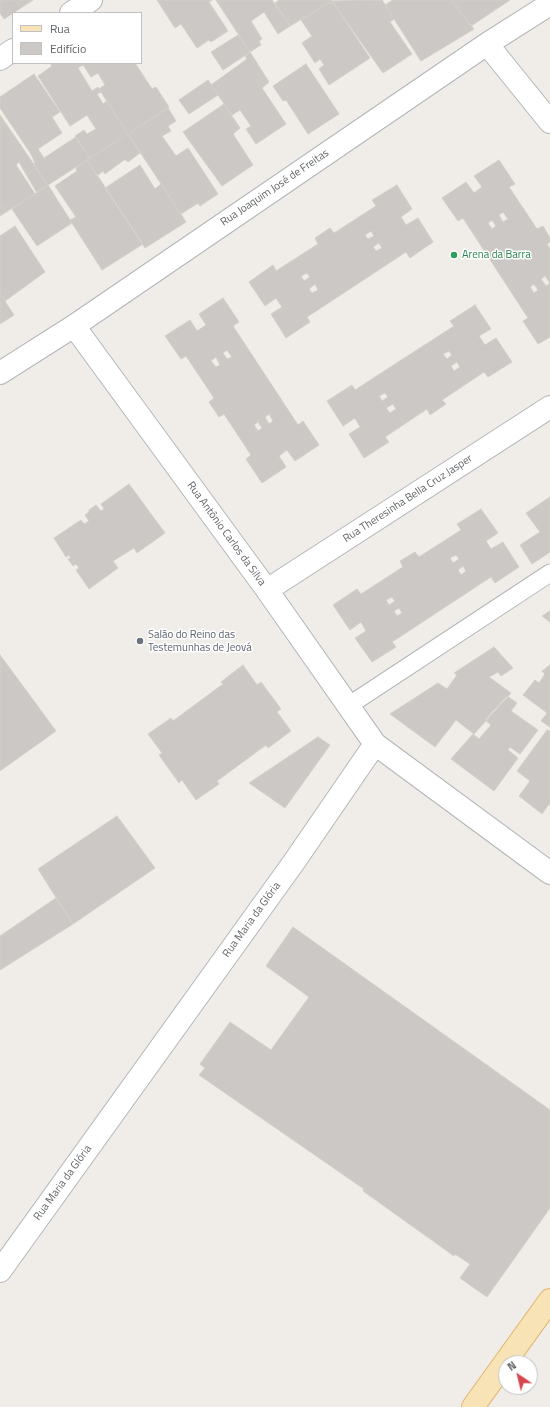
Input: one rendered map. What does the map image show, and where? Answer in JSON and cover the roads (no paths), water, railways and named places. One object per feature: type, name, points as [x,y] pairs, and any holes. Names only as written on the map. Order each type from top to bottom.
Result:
[{"type":"main road","points":[[473,1407],[550,1300]]},
{"type":"street","points":[[73,12],[91,0]]},
{"type":"street","name":"Rua Joaquim José de Freitas","points":[[0,373],[74,326],[487,44],[550,4]]},
{"type":"street","points":[[487,44],[550,122]]},
{"type":"street","points":[[0,59],[12,51]]},
{"type":"street","name":"Rua Antônio Carlos da Silva","points":[[74,326],[267,590],[375,744]]},
{"type":"street","name":"Rua Theresinha Bella Cruz Jasper","points":[[267,590],[550,407]]},
{"type":"street","points":[[375,744],[550,873]]},
{"type":"street","name":"Rua Maria da Glória","points":[[0,1271],[294,862],[375,744]]},
{"type":"lane","points":[[348,706],[550,573]]},
{"type":"place","name":"Arena da Barra","points":[[454,255]]},
{"type":"place","name":"Salão do Reino das Testemunhas de Jeová","points":[[140,641]]}]
